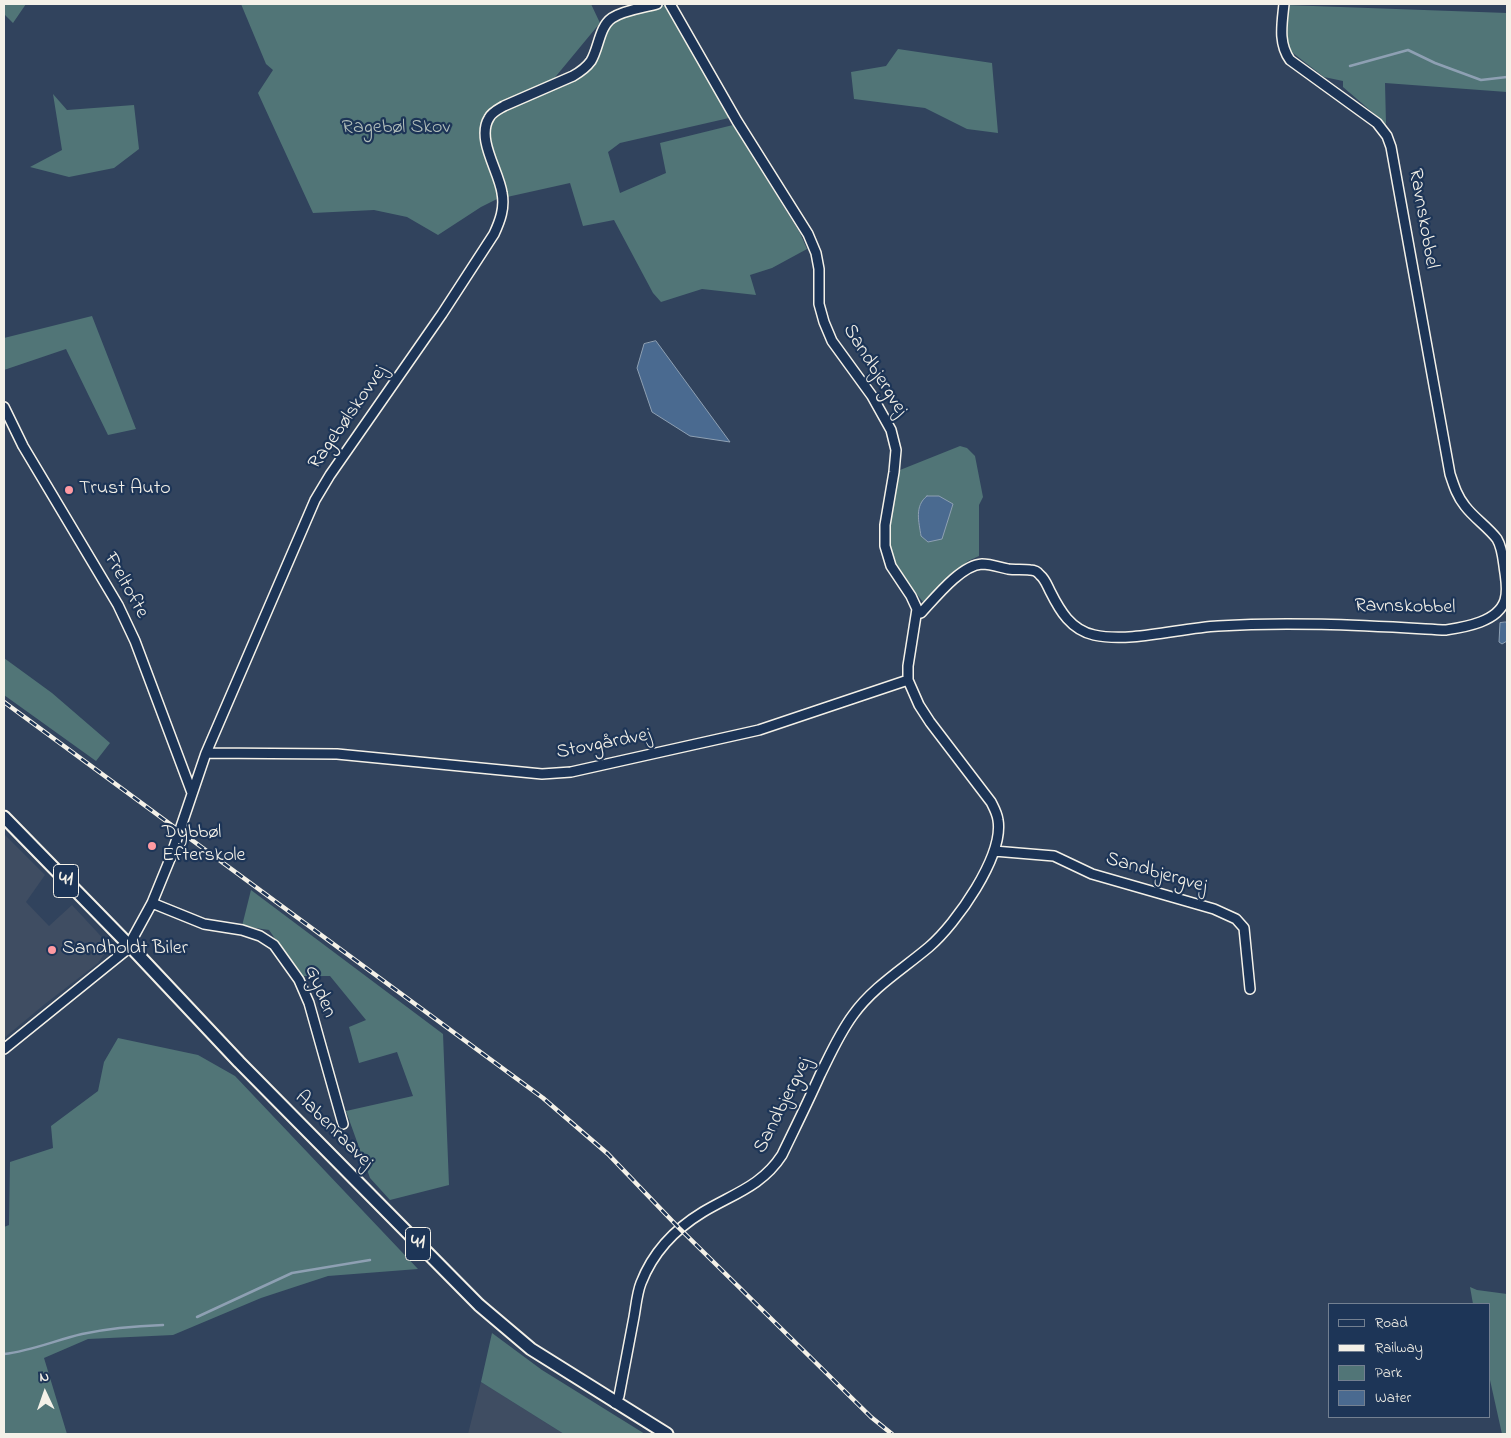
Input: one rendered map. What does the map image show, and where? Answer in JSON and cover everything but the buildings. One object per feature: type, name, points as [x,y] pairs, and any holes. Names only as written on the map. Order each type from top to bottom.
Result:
[{"type":"main road","name":"Aabenraavej","points":[[4,817],[126,949],[479,1305],[531,1349],[667,1434]]},
{"type":"street","name":"Ragebølskovvej","points":[[126,949],[152,903],[180,831],[206,754],[315,500],[330,475],[442,314],[494,234],[502,213],[502,192],[488,149],[485,132],[488,119],[494,112],[504,106],[584,70],[592,60],[605,26],[611,19],[622,13],[657,4]]},
{"type":"street","name":"Sandbjergvej","points":[[615,1402],[619,1396],[640,1284],[653,1259],[665,1242],[679,1228],[703,1212],[742,1192],[760,1180],[776,1165],[841,1032],[869,995],[930,946],[948,928],[975,890],[994,851],[998,821],[996,811],[919,705],[908,680],[908,666],[917,609],[911,596],[891,566],[885,546],[885,525],[896,450],[891,430],[872,396],[832,340],[824,322],[820,304],[819,269],[816,253],[808,234],[737,121],[670,4]]},
{"type":"street","name":"Ravnskobbel","points":[[917,614],[921,613],[960,574],[973,565],[984,564],[1010,569],[1032,570],[1040,574],[1058,608],[1069,622],[1092,635],[1107,637],[1216,626],[1281,623],[1446,630],[1461,628],[1478,622],[1500,609],[1506,600],[1502,549],[1496,538],[1465,506],[1456,491],[1450,474],[1391,147],[1387,136],[1377,123],[1290,60],[1284,51],[1281,39],[1284,4]]},
{"type":"street","name":"Freltofte","points":[[4,407],[23,446],[118,605],[135,641],[192,793]]},
{"type":"street","name":"Stovgårdvej","points":[[206,754],[337,754],[542,774],[571,772],[759,730],[908,680]]},
{"type":"street","name":"Sandbjergvej","points":[[994,851],[1054,856],[1092,874],[1214,909],[1236,919],[1244,928],[1250,989]]},
{"type":"street","name":"Gyden","points":[[152,903],[204,924],[242,930],[260,936],[274,945],[300,980],[309,1003],[343,1124]]},
{"type":"street","points":[[4,1049],[126,949]]},
{"type":"shaded area","points":[[4,834],[45,875],[26,902],[49,926],[72,905],[110,946],[98,963],[4,1038]]},
{"type":"shaded area","points":[[481,1382],[564,1434],[468,1434]]},
{"type":"green space","points":[[4,4],[26,4],[13,23],[4,14]]},
{"type":"green space","name":"Ragebøl Skov","points":[[241,4],[591,4],[600,23],[552,81],[486,115],[479,134],[499,198],[481,207],[438,235],[407,217],[374,210],[313,213],[258,93],[273,70],[266,64]]},
{"type":"green space","points":[[666,5],[729,118],[620,143],[608,152],[620,193],[666,173],[660,143],[733,125],[800,233],[807,249],[772,268],[750,275],[756,295],[702,289],[661,302],[653,293],[614,220],[583,226],[570,183],[507,197],[490,144],[489,125],[502,111],[583,76],[592,63],[605,31],[613,21],[631,13]]},
{"type":"green space","points":[[1285,5],[1507,13],[1507,92],[1385,83],[1386,124],[1343,87],[1343,81],[1324,77],[1289,50],[1283,30]]},
{"type":"green space","points":[[898,49],[992,63],[998,133],[967,129],[925,108],[854,99],[851,72],[886,66]]},
{"type":"green space","points":[[53,94],[67,110],[134,105],[139,149],[114,168],[69,177],[30,167],[62,150]]},
{"type":"green space","points":[[92,316],[136,429],[108,435],[66,349],[4,370],[4,338]]},
{"type":"green space","points":[[960,446],[967,448],[975,456],[983,497],[979,505],[979,556],[968,561],[923,602],[892,558],[889,548],[888,525],[892,502],[900,470]]},
{"type":"green space","points":[[4,658],[52,693],[110,743],[96,761],[4,695]]},
{"type":"green space","points":[[251,890],[443,1034],[449,1185],[390,1200],[370,1178],[346,1111],[413,1096],[397,1052],[359,1063],[349,1027],[366,1020],[330,976],[301,976],[269,930],[242,926]]},
{"type":"green space","points":[[118,1038],[198,1055],[235,1076],[418,1269],[328,1276],[261,1298],[173,1335],[88,1339],[44,1358],[67,1434],[4,1434],[4,1227],[9,1225],[10,1162],[53,1148],[51,1126],[98,1091],[104,1062]]},
{"type":"green space","points":[[1470,1287],[1477,1290],[1507,1294],[1507,1434],[1502,1434],[1491,1384],[1491,1303],[1473,1303]]},
{"type":"green space","points":[[492,1333],[542,1370],[645,1434],[564,1434],[481,1382]]},
{"type":"water","points":[[656,341],[730,442],[690,436],[652,412],[637,368],[644,344]]},
{"type":"water","points":[[927,496],[939,496],[953,504],[942,539],[928,542],[921,536],[918,514],[920,504]]},
{"type":"water","points":[[1507,622],[1507,641],[1502,644],[1499,642],[1500,623]]},
{"type":"waterway","points":[[1350,66],[1408,50],[1435,63],[1481,80],[1507,77]]},
{"type":"waterway","points":[[197,1317],[292,1273],[370,1260]]},
{"type":"waterway","points":[[4,1354],[92,1332],[163,1325]]},
{"type":"railway","points":[[4,702],[543,1098],[608,1154],[679,1228],[871,1417],[892,1434]]},
{"type":"place","name":"Trust Auto","points":[[69,490]]},
{"type":"place","name":"Dybbøl Efterskole","points":[[152,846]]},
{"type":"place","name":"Sandholdt Biler","points":[[52,950]]}]
